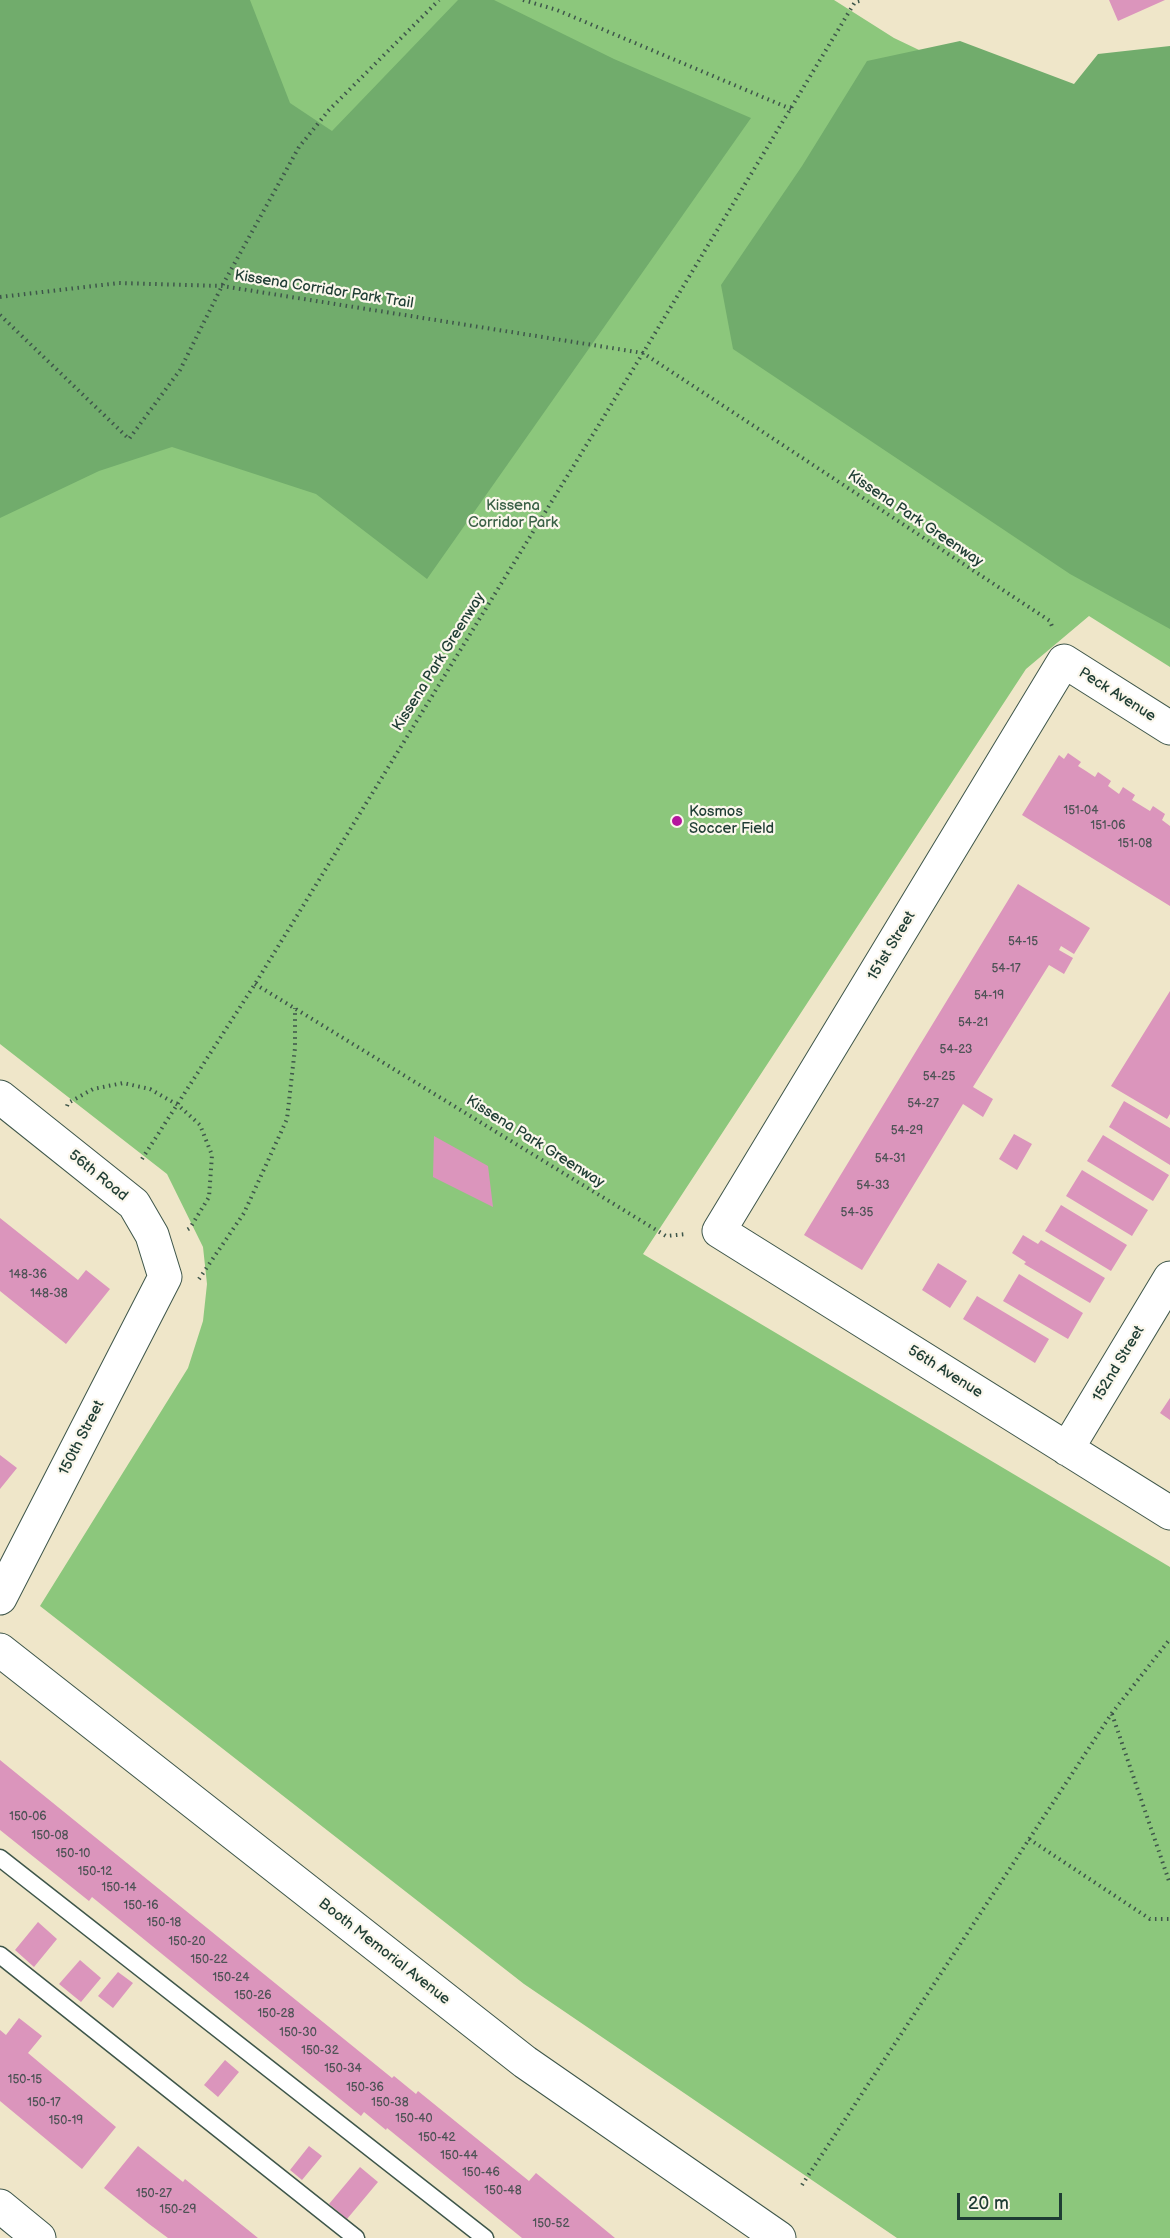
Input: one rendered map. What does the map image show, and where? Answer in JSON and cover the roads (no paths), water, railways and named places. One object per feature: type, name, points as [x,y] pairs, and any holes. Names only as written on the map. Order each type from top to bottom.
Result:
[{"type":"street","name":"Peck Avenue","points":[[1064,661],[1170,728]]},
{"type":"street","name":"151st Street","points":[[719,1231],[1064,661]]},
{"type":"street","name":"56th Road","points":[[0,1097],[134,1204],[152,1235],[161,1264]]},
{"type":"street","name":"56th Avenue","points":[[719,1231],[1170,1513]]},
{"type":"street","name":"150th Street","points":[[0,1598],[161,1264]]},
{"type":"street","name":"152nd Street","points":[[1067,1449],[1170,1278]]},
{"type":"street","name":"Booth Memorial Avenue","points":[[0,1650],[525,2062],[779,2238]]},
{"type":"street","points":[[0,2206],[39,2238]]},
{"type":"lane","points":[[0,1858],[485,2238]]},
{"type":"lane","points":[[0,1955],[356,2238]]},
{"type":"place","name":"Kosmos Soccer Field","points":[[677,821]]},
{"type":"park label","name":"Kissena Corridor Park","points":[[513,514]]}]
